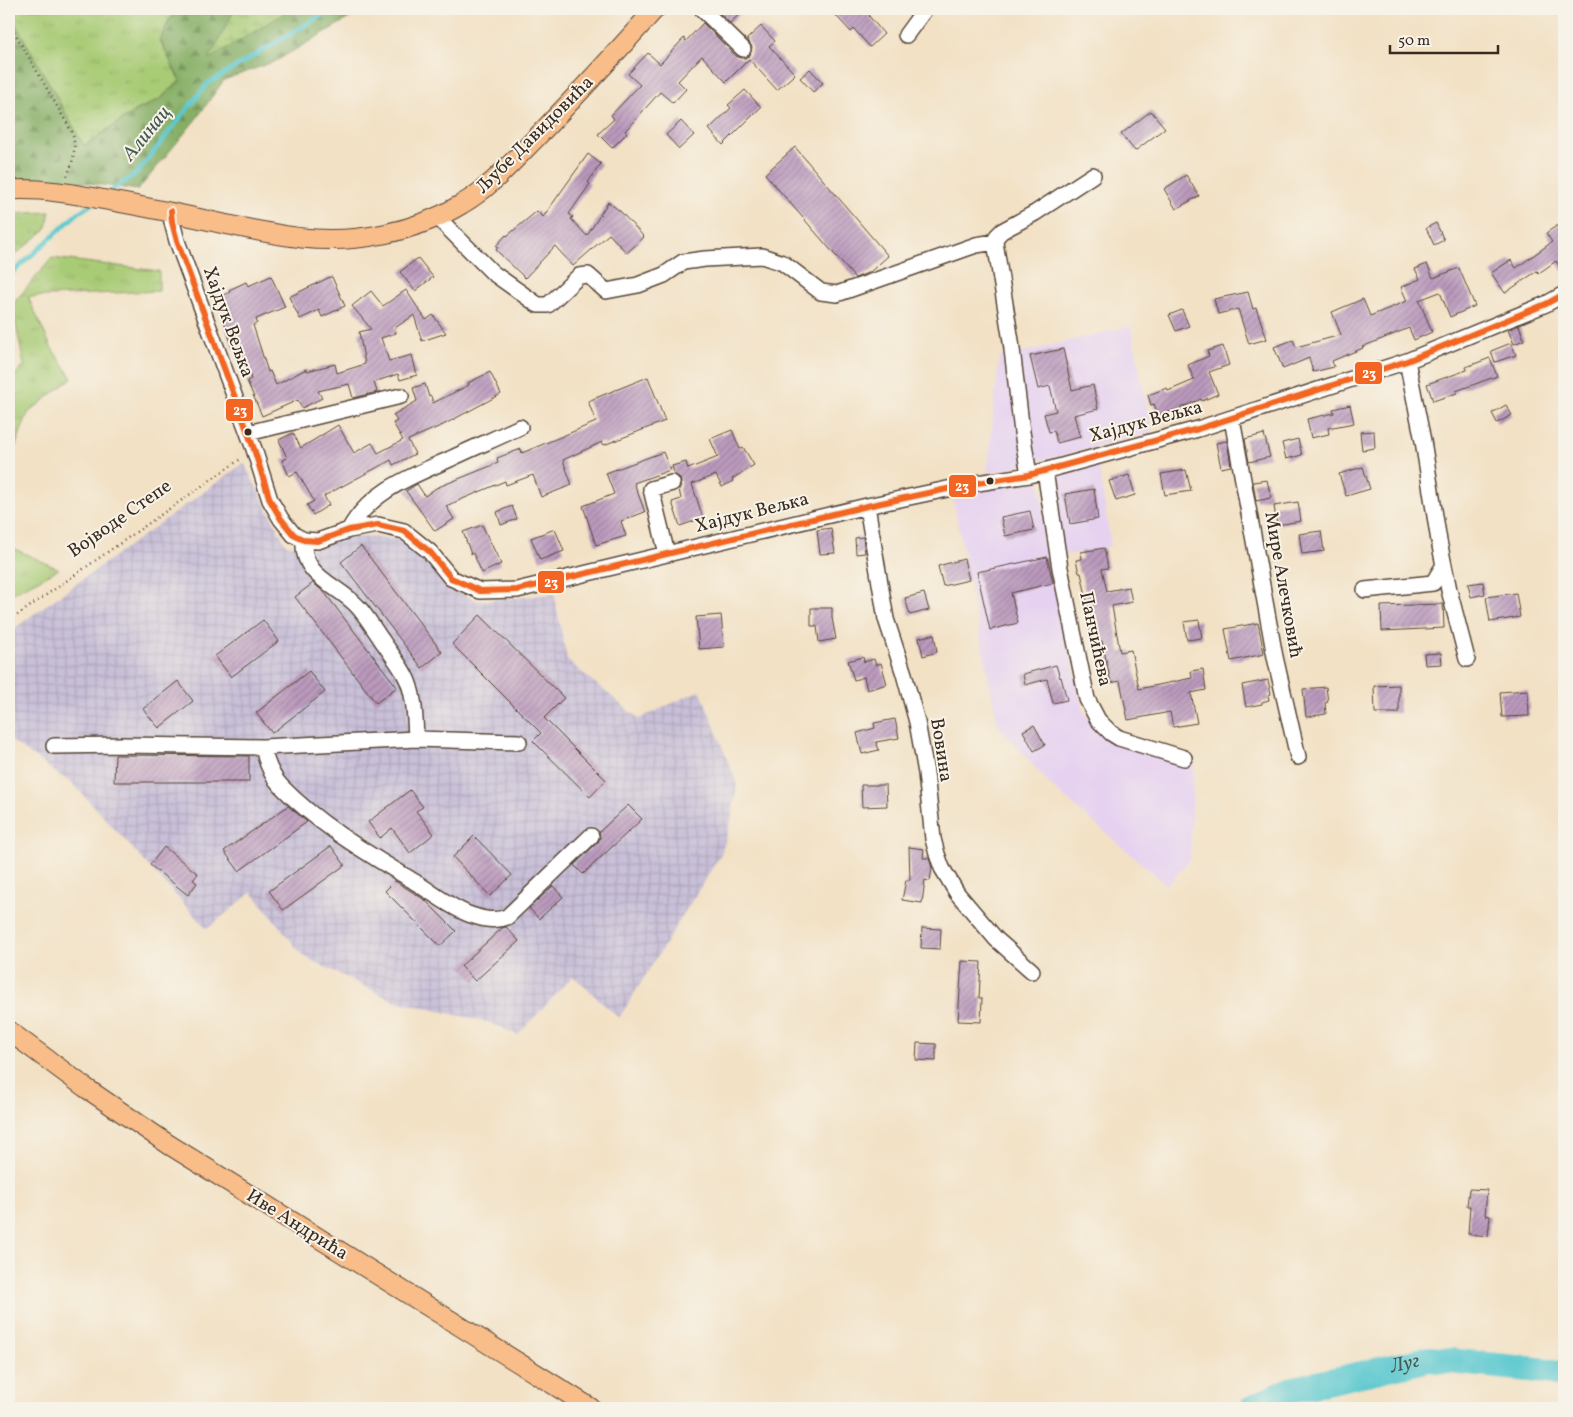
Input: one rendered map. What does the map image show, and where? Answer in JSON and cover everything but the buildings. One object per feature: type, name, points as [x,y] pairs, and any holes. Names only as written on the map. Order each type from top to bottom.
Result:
[{"type":"main road","name":"Љубе Давидовића","points":[[9,190],[58,192],[78,195],[171,211],[280,235],[320,239],[379,235],[409,227],[463,204],[502,173],[655,9]]},
{"type":"main road","name":"Иве Андрића","points":[[9,1031],[86,1088],[168,1144],[591,1408]]},
{"type":"street","points":[[702,9],[743,49]]},
{"type":"street","points":[[906,35],[925,9]]},
{"type":"street","points":[[1029,475],[1011,341],[995,242],[997,236],[1002,231],[1035,213],[1093,174]]},
{"type":"street","name":"Хајдук Вељка","points":[[171,211],[174,231],[248,433],[270,500],[281,519],[294,535],[304,540],[318,541],[349,530],[378,525],[404,531],[430,552],[451,578],[480,591],[517,590],[867,506],[971,484],[1045,471],[1232,419],[1407,361],[1546,304],[1564,294]]},
{"type":"street","points":[[437,216],[493,273],[538,305],[548,305],[579,276],[588,275],[606,291],[638,285],[664,275],[682,262],[705,258],[762,256],[783,264],[821,292],[837,294],[976,245],[995,242]]},
{"type":"street","points":[[1407,361],[1444,565],[1467,659]]},
{"type":"street","points":[[248,433],[401,396]]},
{"type":"street","name":"Мире Алечковић","points":[[1232,419],[1276,657],[1298,757]]},
{"type":"street","points":[[349,530],[358,514],[364,508],[397,483],[520,427]]},
{"type":"street","name":"Панчићева","points":[[1045,471],[1060,568],[1087,699],[1092,710],[1104,727],[1119,738],[1184,758]]},
{"type":"street","points":[[667,554],[651,489],[672,482]]},
{"type":"street","name":"Вовина","points":[[867,506],[886,619],[917,722],[926,773],[936,854],[948,881],[957,893],[996,939],[1032,971]]},
{"type":"street","points":[[304,540],[304,556],[311,569],[360,608],[405,676],[412,701],[416,739]]},
{"type":"street","points":[[1365,590],[1433,583],[1444,565]]},
{"type":"street","points":[[54,746],[263,747],[416,739],[519,742]]},
{"type":"street","points":[[263,747],[267,763],[275,778],[282,787],[316,816],[344,837],[450,904],[480,918],[496,920],[507,916],[590,836]]},
{"type":"path","points":[[9,23],[74,137],[72,163],[68,175],[58,192]]},
{"type":"path","name":"Војводе Степе","points":[[9,621],[254,450]]},
{"type":"shaded area","points":[[1131,326],[1152,433],[987,474],[999,358]]},
{"type":"shaded area","points":[[1098,462],[1111,546],[1061,556],[1051,474]]},
{"type":"shaded area","points":[[244,463],[286,545],[314,549],[340,537],[372,537],[401,540],[429,562],[453,590],[478,601],[554,594],[567,660],[639,719],[700,690],[737,784],[731,821],[721,854],[619,1018],[573,976],[518,1035],[488,1022],[394,1001],[303,956],[252,892],[207,929],[75,786],[9,739],[9,632]]},
{"type":"shaded area","points":[[1039,481],[1073,666],[1084,713],[1103,733],[1121,743],[1194,764],[1190,860],[1167,885],[1052,787],[998,725],[952,495]]},
{"type":"green space","points":[[9,9],[181,9],[170,19],[160,40],[180,81],[160,99],[135,111],[84,146]]},
{"type":"green space","points":[[181,9],[235,9],[210,58],[289,9],[361,9],[351,17],[276,61],[224,80],[196,119],[138,190],[89,183],[15,178],[9,180],[9,12],[84,146],[135,111],[160,99],[180,81],[160,40],[170,19]]},
{"type":"green space","points":[[235,9],[291,9],[209,59]]},
{"type":"green space","points":[[50,212],[46,229],[9,260],[9,214]]},
{"type":"green space","points":[[52,258],[159,271],[159,291],[28,297],[51,347],[72,378],[28,413],[9,463],[9,381],[24,365],[12,305]]},
{"type":"green space","points":[[9,542],[15,549],[59,569],[9,595]]},
{"type":"waterway","name":"Алинац","points":[[107,194],[137,173],[207,84],[332,9]]},
{"type":"waterway","name":"Алинац","points":[[9,356],[13,354],[10,275],[78,213],[92,204]]},
{"type":"waterway","name":"Луг","points":[[1252,1408],[1290,1390],[1429,1359],[1548,1371],[1564,1375]]},
{"type":"transit line","name":"23","points":[[171,211],[177,241],[254,449],[270,500],[281,519],[294,535],[304,540],[318,541],[349,530],[378,525],[404,531],[430,552],[451,578],[480,591],[517,590],[867,506],[971,484],[1029,475],[1198,429],[1407,361],[1546,304],[1564,294]]}]
